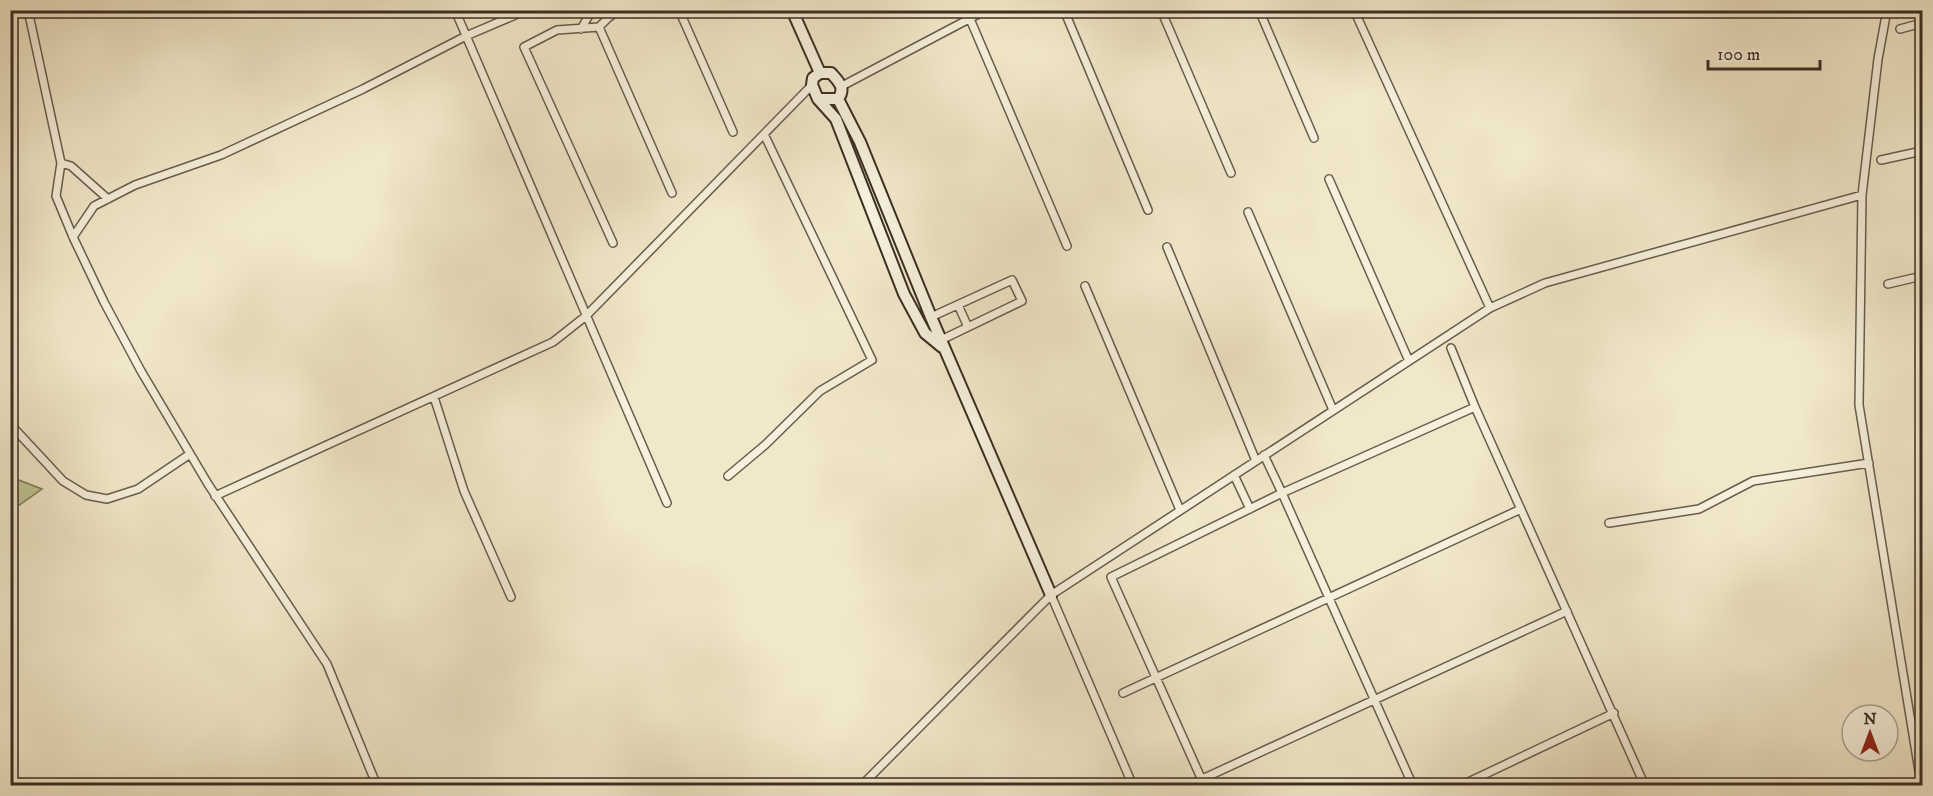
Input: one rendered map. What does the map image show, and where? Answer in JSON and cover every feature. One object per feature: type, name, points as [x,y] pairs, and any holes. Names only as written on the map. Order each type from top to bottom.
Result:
[{"type":"street","points":[[28,10],[61,163],[56,196],[73,237],[141,371],[190,454],[215,496],[327,664],[377,786]]},
{"type":"street","points":[[455,10],[667,503]]},
{"type":"street","points":[[73,237],[94,206],[135,185],[221,155],[363,89],[466,36],[527,10]]},
{"type":"street","points":[[581,28],[592,10],[614,13]]},
{"type":"street","points":[[679,10],[733,132]]},
{"type":"street","points":[[792,10],[820,73]]},
{"type":"street","points":[[842,86],[986,10]]},
{"type":"street","points":[[1064,10],[1148,210]]},
{"type":"street","points":[[1161,10],[1231,172]]},
{"type":"street","points":[[1258,10],[1314,138]]},
{"type":"street","points":[[1354,10],[1490,308]]},
{"type":"street","points":[[1887,10],[1878,59],[1862,195],[1859,405],[1921,773]]},
{"type":"street","points":[[613,243],[524,47],[557,30],[599,27],[614,13]]},
{"type":"street","points":[[970,19],[1066,246]]},
{"type":"street","points":[[1900,29],[1923,23]]},
{"type":"street","points":[[599,27],[672,193]]},
{"type":"street","points":[[838,99],[842,93],[842,86],[831,73],[820,73],[813,78],[812,85],[818,99],[836,119],[904,294],[925,333],[943,344]]},
{"type":"street","points":[[215,496],[553,342],[586,316],[812,85]]},
{"type":"street","points":[[818,99],[838,99]]},
{"type":"street","points":[[838,99],[860,142],[931,317],[1133,786]]},
{"type":"street","points":[[728,476],[765,445],[820,391],[872,360],[764,134]]},
{"type":"street","points":[[1881,160],[1923,151]]},
{"type":"street","points":[[61,163],[71,166],[108,199]]},
{"type":"street","points":[[1329,179],[1409,361]]},
{"type":"street","points":[[861,786],[1051,596],[1490,308],[1545,283],[1862,195]]},
{"type":"street","points":[[1248,212],[1333,410]]},
{"type":"street","points":[[1167,247],[1256,460]]},
{"type":"street","points":[[1888,284],[1923,276]]},
{"type":"street","points":[[931,317],[1012,280],[1022,301],[968,327],[943,344]]},
{"type":"street","points":[[1085,286],[1180,510]]},
{"type":"street","points":[[958,305],[968,327]]},
{"type":"street","points":[[1451,348],[1475,407],[1645,786]]},
{"type":"street","points":[[434,397],[464,491],[511,597]]},
{"type":"street","points":[[1201,778],[1111,577],[1282,494],[1475,407]]},
{"type":"street","points":[[10,424],[63,481],[86,495],[107,499],[138,489],[190,454]]},
{"type":"street","points":[[1264,455],[1413,786]]},
{"type":"street","points":[[1609,523],[1699,509],[1753,481],[1869,463]]},
{"type":"street","points":[[1234,475],[1250,509]]},
{"type":"street","points":[[1123,693],[1521,509]]},
{"type":"street","points":[[1187,786],[1567,611]]},
{"type":"street","points":[[1460,786],[1614,713]]},
{"type":"green space","points":[[11,477],[42,489],[10,511]]}]
